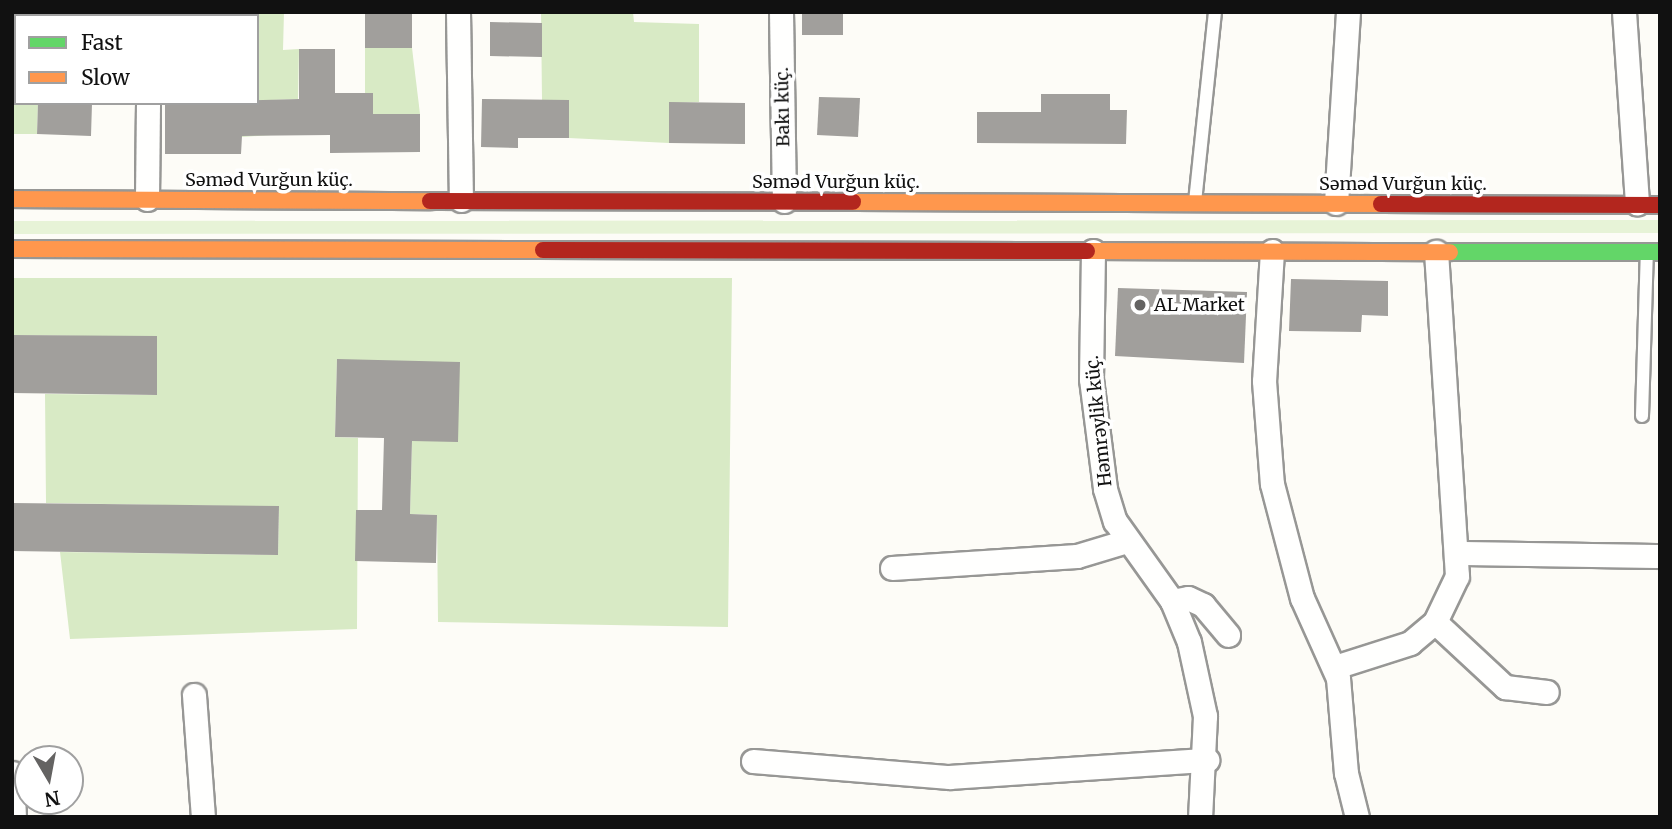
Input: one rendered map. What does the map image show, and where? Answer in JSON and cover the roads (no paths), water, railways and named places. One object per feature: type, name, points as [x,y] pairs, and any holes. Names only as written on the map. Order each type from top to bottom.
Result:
[{"type":"main road","name":"Səməd Vurğun küç.","points":[[12,199],[1660,205]]},
{"type":"main road","points":[[12,249],[1653,252]]},
{"type":"street","points":[[458,12],[461,200]]},
{"type":"street","name":"Bakı küç.","points":[[781,12],[784,201]]},
{"type":"street","points":[[1336,203],[1348,12]]},
{"type":"street","points":[[1624,12],[1637,204]]},
{"type":"street","points":[[147,199],[148,105]]},
{"type":"street","name":"Həmrəylik küç.","points":[[1093,251],[1091,379],[1098,445],[1115,522],[1172,601],[1199,685],[1208,760],[1200,817]]},
{"type":"street","points":[[1272,251],[1264,381],[1272,484],[1302,598],[1335,667],[1357,817]]},
{"type":"street","points":[[1335,667],[1410,643],[1435,622],[1457,576],[1459,553],[1436,252]]},
{"type":"street","points":[[892,568],[1077,556],[1127,541]]},
{"type":"street","points":[[1459,553],[1660,556]]},
{"type":"street","points":[[1172,601],[1188,598],[1203,605],[1228,635]]},
{"type":"street","points":[[1435,622],[1505,687],[1546,692]]},
{"type":"street","points":[[194,695],[203,817]]},
{"type":"street","points":[[753,761],[949,777],[1208,760]]},
{"type":"street","points":[[12,774],[14,817]]},
{"type":"lane","points":[[1195,203],[1215,12]]},
{"type":"lane","points":[[1642,416],[1653,252]]},
{"type":"place","name":"AL Market","points":[[1140,305]]}]
